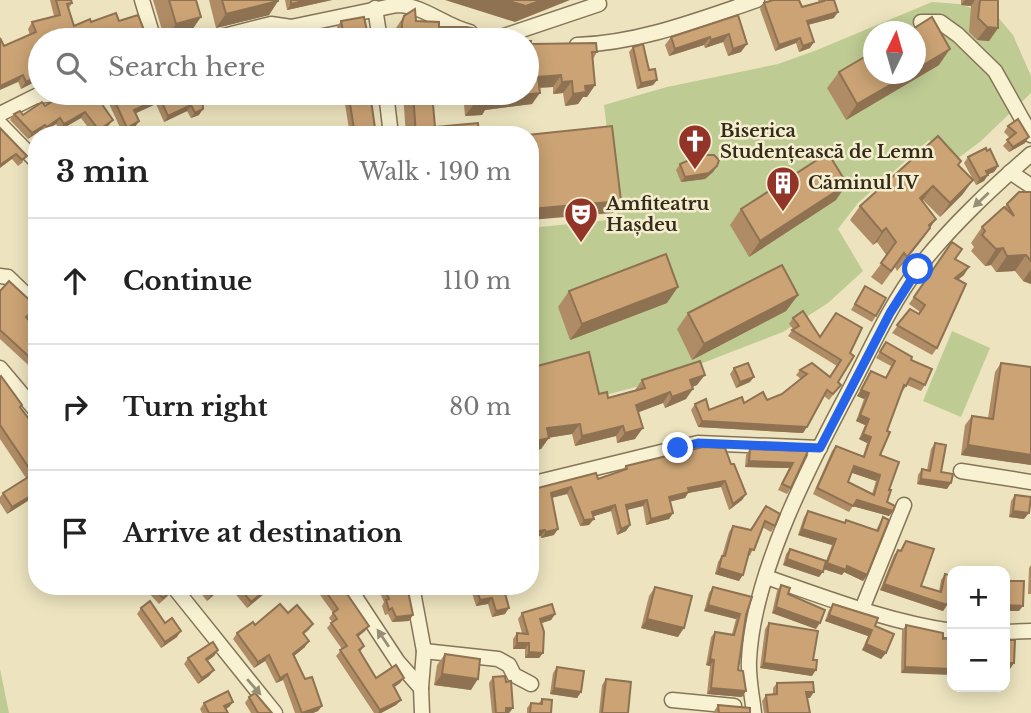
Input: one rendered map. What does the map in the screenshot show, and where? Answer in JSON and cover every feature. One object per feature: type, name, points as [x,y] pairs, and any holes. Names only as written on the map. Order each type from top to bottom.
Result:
[{"type":"street","points":[[142,0],[150,28]]},
{"type":"street","points":[[560,45],[622,42],[757,0]]},
{"type":"street","points":[[255,28],[271,24],[291,27],[407,2],[459,28]]},
{"type":"street","points":[[535,28],[599,4]]},
{"type":"street","points":[[375,8],[378,28]]},
{"type":"street","points":[[926,22],[940,23],[958,35],[995,71],[1031,135]]},
{"type":"street","points":[[0,114],[28,100]]},
{"type":"street","points":[[387,105],[390,126]]},
{"type":"street","points":[[0,124],[28,153]]},
{"type":"street","points":[[672,700],[753,710],[749,659],[755,618],[776,548],[820,448],[890,313],[918,269],[958,221],[1031,154]]},
{"type":"street","points":[[1010,172],[1031,186]]},
{"type":"street","points":[[0,276],[8,277],[28,296]]},
{"type":"street","points":[[0,368],[28,401]]},
{"type":"street","points":[[539,482],[698,443],[820,448]]},
{"type":"street","points":[[961,471],[1031,482]]},
{"type":"street","points":[[862,609],[904,505]]},
{"type":"street","points":[[766,578],[902,621],[947,630]]},
{"type":"street","points":[[180,595],[275,713]]},
{"type":"street","points":[[354,595],[398,662],[421,688]]},
{"type":"street","points":[[414,595],[424,651],[422,713]]},
{"type":"street","points":[[1010,632],[1031,631]]},
{"type":"street","points":[[424,651],[498,659],[509,665],[514,675],[531,684]]},
{"type":"green space","points":[[932,2],[959,4],[997,16],[1013,35],[1031,76],[1031,93],[981,141],[953,162],[929,140],[858,203],[838,229],[863,271],[828,303],[783,332],[651,383],[539,413],[539,227],[618,219],[604,105],[667,87],[778,64],[863,31],[863,84],[926,84],[926,21],[886,21]]},
{"type":"green space","points":[[952,331],[990,348],[961,417],[923,401]]},
{"type":"green space","points":[[0,669],[9,713],[0,713]]},
{"type":"building","points":[[56,0],[71,0],[72,3],[67,4],[74,26],[116,13],[119,21],[138,15],[143,28],[34,28],[32,22],[60,15]]},
{"type":"building","points":[[169,0],[196,0],[201,17],[176,24]]},
{"type":"building","points":[[222,0],[278,0],[278,1],[226,14]]},
{"type":"building","points":[[291,0],[308,0],[291,4]]},
{"type":"building","points":[[505,0],[542,0],[526,6]]},
{"type":"building","points":[[773,0],[799,0],[802,7],[824,0],[834,0],[838,12],[807,21],[814,42],[803,46],[800,38],[779,45],[764,3]]},
{"type":"building","points":[[980,0],[998,0],[998,28],[987,27],[978,18]]},
{"type":"building","points":[[415,9],[416,21],[439,22],[439,27],[472,28],[402,28],[404,16]]},
{"type":"building","points":[[738,15],[747,44],[733,49],[729,34],[711,40],[710,37],[675,49],[671,37]]},
{"type":"building","points":[[364,17],[366,28],[342,28],[341,21]]},
{"type":"building","points":[[932,17],[950,49],[926,63],[926,21]]},
{"type":"building","points":[[28,36],[28,81],[26,82],[23,75],[0,86],[0,38],[4,46]]},
{"type":"building","points":[[596,43],[597,52],[592,52],[595,85],[585,86],[586,92],[573,94],[572,81],[562,82],[561,75],[539,77],[539,44]]},
{"type":"building","points":[[643,44],[649,70],[655,69],[657,80],[641,83],[633,47]]},
{"type":"building","points":[[863,58],[863,84],[892,84],[857,104],[839,72]]},
{"type":"building","points":[[38,105],[102,105],[113,120],[105,126],[96,126],[85,112],[64,124],[60,118],[48,126],[28,126],[28,129],[14,114],[20,111],[23,115]]},
{"type":"building","points":[[116,105],[145,105],[134,110],[139,121],[126,126]]},
{"type":"building","points":[[163,105],[191,105],[168,116]]},
{"type":"building","points":[[191,105],[203,105],[203,109],[195,113]]},
{"type":"building","points":[[350,105],[372,105],[375,126],[354,126]]},
{"type":"building","points":[[414,105],[433,105],[435,126],[415,126]]},
{"type":"building","points":[[1018,119],[1029,137],[1013,147],[1007,140],[1016,133],[1008,126]]},
{"type":"building","points":[[478,123],[478,126],[446,126]]},
{"type":"building","points":[[612,126],[621,201],[539,208],[539,134]]},
{"type":"building","points":[[0,128],[27,156],[22,160],[16,154],[0,165]]},
{"type":"building","points":[[938,136],[961,161],[958,165],[973,180],[950,203],[933,186],[920,198],[936,219],[907,257],[904,253],[891,271],[881,263],[896,242],[886,228],[882,232],[860,206]]},
{"type":"building","points":[[986,148],[987,151],[990,149],[998,166],[986,171],[988,175],[980,179],[968,157]]},
{"type":"building","name":"Căminul IV","points":[[828,153],[847,184],[760,241],[741,209]]},
{"type":"building","name":"Biserica Studențească de Lemn","points":[[701,155],[714,155],[719,160],[717,166],[709,173],[685,177],[680,164]]},
{"type":"building","points":[[1019,192],[1031,192],[1031,261],[1026,255],[1007,256],[1003,248],[996,249],[982,235],[985,231],[982,227],[1004,207],[1014,216],[1007,204]]},
{"type":"building","points":[[952,242],[962,249],[955,259],[969,267],[955,278],[966,284],[937,348],[897,325],[910,309],[919,314],[925,305],[914,297]]},
{"type":"building","points":[[666,254],[678,287],[582,324],[569,291]]},
{"type":"building","points":[[782,265],[798,295],[704,344],[688,313]]},
{"type":"building","points":[[9,281],[28,299],[28,356],[0,330],[0,291]]},
{"type":"building","points":[[865,286],[886,298],[876,316],[855,304]]},
{"type":"building","points":[[803,311],[820,337],[836,313],[862,328],[850,353],[854,356],[838,382],[841,385],[833,394],[827,390],[807,427],[702,421],[695,404],[706,399],[709,410],[742,397],[744,403],[763,392],[767,400],[782,394],[807,374],[800,370],[812,363],[830,377],[841,360],[792,330],[799,326],[793,318]]},
{"type":"building","points":[[886,342],[912,357],[911,360],[932,369],[925,385],[910,378],[906,386],[904,385],[880,455],[899,462],[887,502],[895,506],[893,511],[857,500],[853,506],[817,488],[836,446],[864,457],[871,437],[863,434],[869,419],[860,415],[869,393],[861,390],[871,371],[886,378],[895,361],[880,352]],"holes":[[[854,466],[880,475],[874,495],[848,482]]]},
{"type":"building","points":[[589,352],[599,394],[607,392],[608,398],[645,388],[642,380],[700,361],[705,375],[690,380],[693,389],[672,397],[670,392],[636,405],[643,428],[625,433],[623,426],[582,436],[580,424],[547,428],[549,438],[539,440],[539,366]]},
{"type":"building","points":[[748,363],[754,377],[740,382],[734,368]]},
{"type":"building","points":[[1001,363],[1031,367],[1031,455],[968,445],[972,416],[993,419]]},
{"type":"building","points":[[0,377],[22,405],[20,407],[28,418],[28,467],[0,425]]},
{"type":"building","points":[[935,443],[946,445],[941,472],[953,474],[951,483],[921,479],[922,469],[930,471]]},
{"type":"building","points":[[703,447],[725,448],[746,494],[733,504],[725,481],[688,488],[689,492],[669,497],[673,513],[651,519],[647,500],[626,505],[630,525],[621,529],[615,505],[592,512],[594,519],[584,520],[571,487],[551,493],[558,529],[539,531],[539,488],[596,473],[598,479],[627,469],[626,466]]},
{"type":"building","points":[[750,449],[808,451],[791,488],[782,484],[793,463],[749,461]]},
{"type":"building","points":[[28,477],[28,497],[12,507],[3,493]]},
{"type":"building","points":[[1015,495],[1031,497],[1029,513],[1013,511]]},
{"type":"building","points":[[766,506],[780,514],[775,526],[765,521],[754,550],[750,549],[743,575],[719,568],[733,526],[751,530]]},
{"type":"building","points":[[808,511],[878,531],[883,517],[889,520],[867,575],[847,566],[846,570],[827,563],[836,539],[802,529]]},
{"type":"building","points":[[906,541],[934,549],[921,586],[941,592],[947,575],[947,605],[884,584],[898,550],[901,551]]},
{"type":"building","points":[[790,549],[826,561],[823,572],[787,559]]},
{"type":"building","points":[[1010,581],[1024,581],[1023,606],[1010,605]]},
{"type":"building","points":[[781,585],[790,588],[788,594],[825,610],[820,623],[776,607]]},
{"type":"building","points":[[655,587],[692,596],[684,628],[647,619]]},
{"type":"building","points":[[713,587],[752,597],[746,615],[738,670],[743,671],[746,691],[711,688],[714,660],[710,659],[715,632],[734,635],[740,614],[708,605]]},
{"type":"building","points":[[245,595],[259,595],[251,602]]},
{"type":"building","points":[[328,595],[348,595],[369,626],[357,635],[364,646],[359,650],[376,678],[396,665],[404,678],[393,685],[401,700],[380,710],[340,650],[347,646],[331,623],[337,619],[333,613],[338,609]]},
{"type":"building","points":[[387,595],[409,595],[413,615],[396,617],[392,608],[389,610],[386,600],[389,599]]},
{"type":"building","points":[[479,595],[505,595],[509,608],[496,611],[492,598],[480,600]]},
{"type":"building","points":[[150,601],[165,623],[172,618],[181,631],[165,642],[141,608]]},
{"type":"building","points":[[280,604],[288,613],[297,605],[313,624],[303,633],[309,641],[293,654],[305,679],[312,677],[322,706],[302,713],[287,674],[280,678],[269,655],[258,662],[237,633],[253,622],[255,625]]},
{"type":"building","points":[[552,604],[555,614],[540,619],[544,632],[543,653],[529,652],[529,643],[517,643],[517,633],[528,634],[522,613]]},
{"type":"building","points":[[833,604],[878,618],[875,626],[894,634],[886,653],[866,644],[872,630],[829,615]]},
{"type":"building","points":[[769,623],[818,631],[813,660],[817,660],[816,670],[764,663]]},
{"type":"building","points":[[906,625],[943,633],[943,639],[947,639],[947,669],[905,667]]},
{"type":"building","points":[[1010,640],[1015,640],[1014,663],[1010,663]]},
{"type":"building","points":[[213,642],[218,650],[206,659],[214,670],[202,678],[188,658]]},
{"type":"building","points":[[445,654],[480,659],[478,679],[442,674]]},
{"type":"building","points":[[557,667],[584,671],[581,692],[554,688]]},
{"type":"building","points":[[505,676],[506,682],[511,681],[513,708],[506,708],[506,713],[496,713],[493,677]]},
{"type":"building","points":[[606,679],[631,682],[628,713],[602,713]]},
{"type":"building","points":[[813,682],[814,692],[806,692],[810,713],[768,713],[766,695],[777,694],[777,683]]},
{"type":"building","points":[[228,691],[233,702],[224,706],[228,713],[209,713],[204,703]]},
{"type":"building","points":[[255,693],[272,713],[258,713],[249,697]]},
{"type":"building","points":[[542,699],[552,700],[551,713],[530,713],[531,703],[542,704]]},
{"type":"building","points":[[718,705],[750,708],[750,713],[719,713]]},
{"type":"place","name":"Biserica Studențească de Lemn","points":[[695,171]]},
{"type":"place","name":"Căminul IV","points":[[783,213]]},
{"type":"place","name":"Amfiteatru Hașdeu","points":[[581,244]]},
{"type":"route","points":[[678,448],[698,443],[820,448],[890,313],[918,269]]}]
